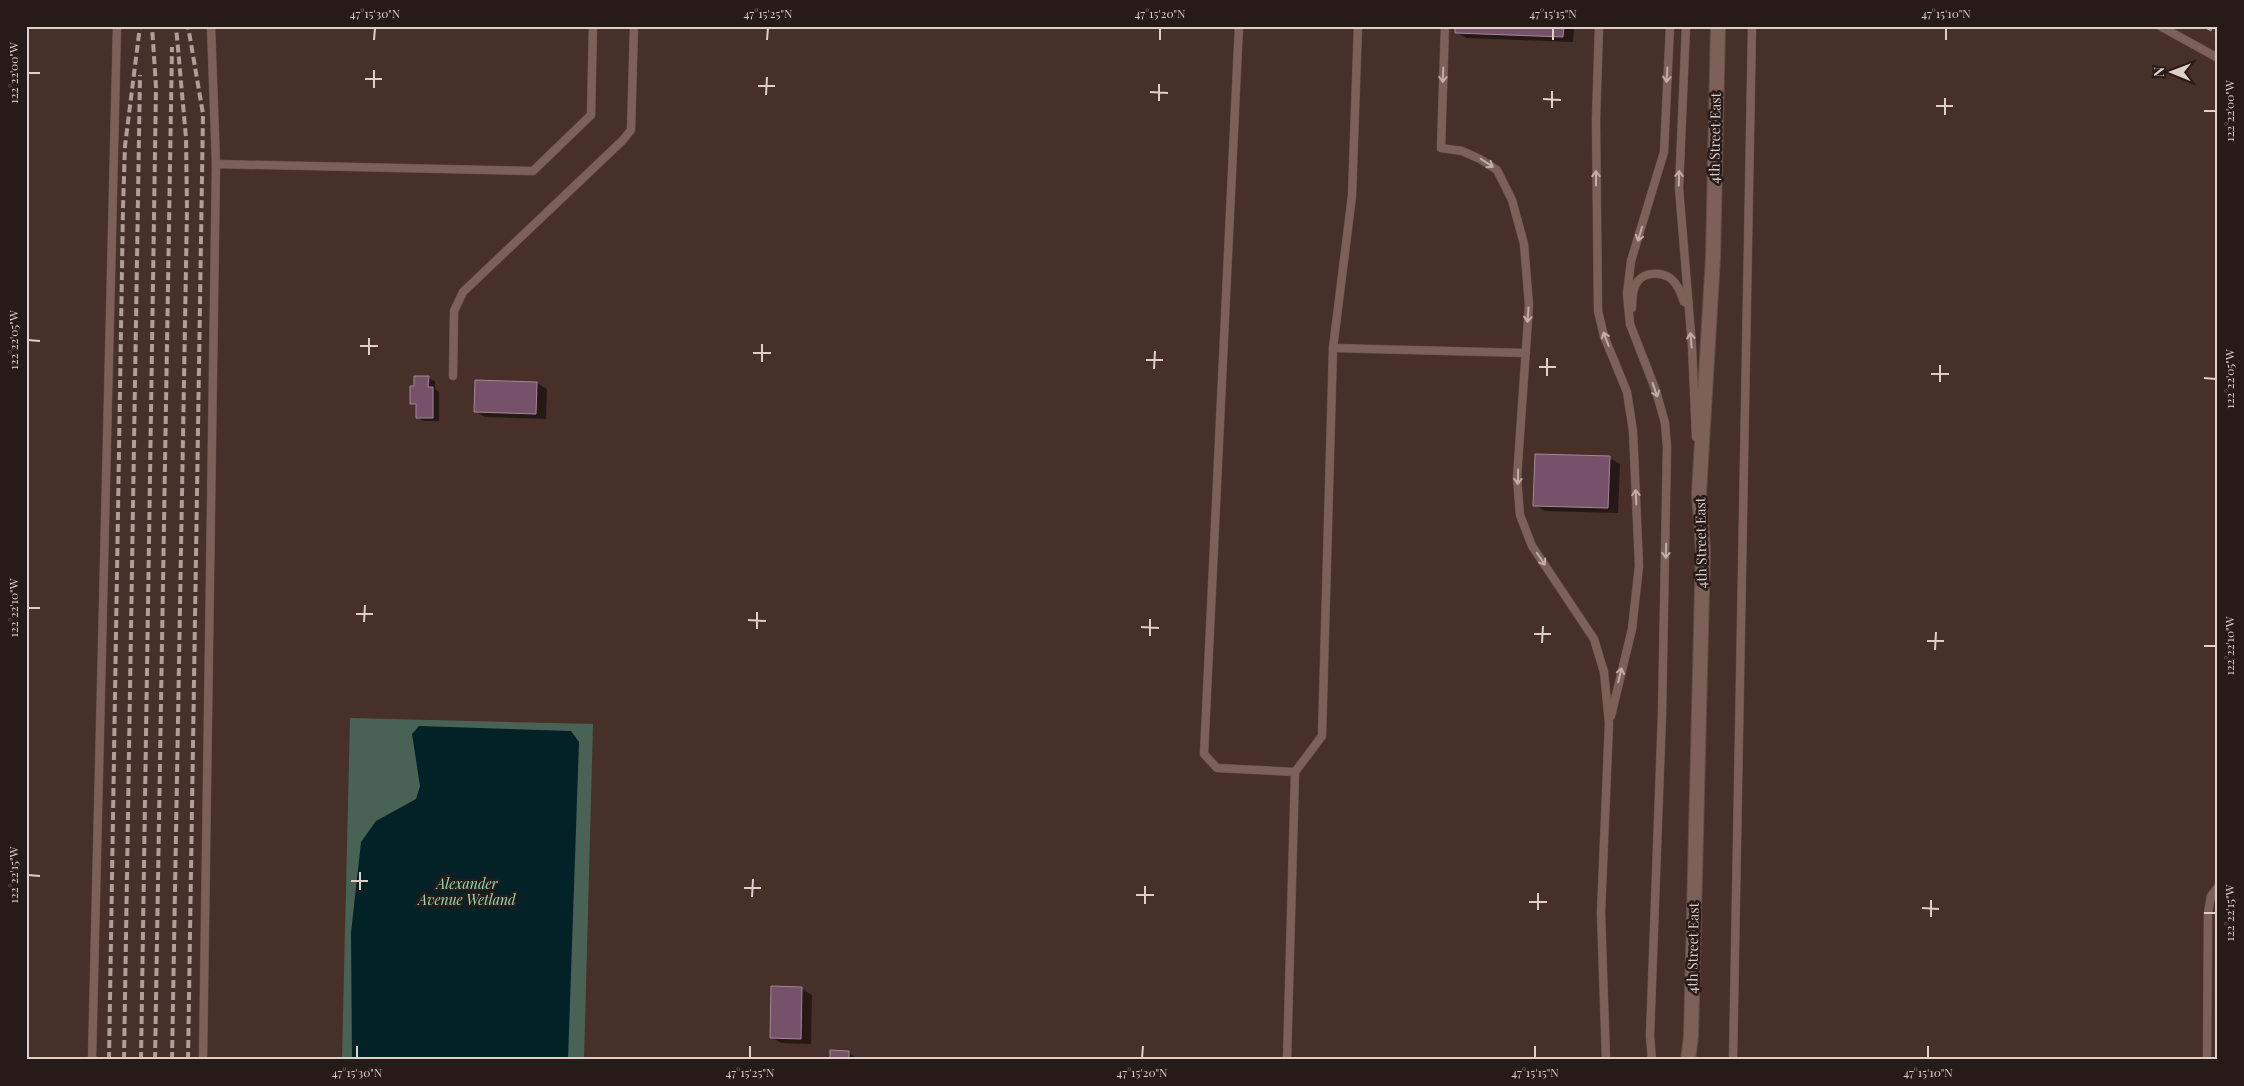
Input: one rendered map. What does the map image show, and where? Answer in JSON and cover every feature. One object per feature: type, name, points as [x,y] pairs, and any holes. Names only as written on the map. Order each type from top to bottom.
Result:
[{"type":"street","name":"4th Street East","points":[[1688,1060],[1691,1036],[1703,550],[1699,494],[1713,258],[1718,26]]},
{"type":"lane","points":[[92,1060],[117,26]]},
{"type":"lane","points":[[203,1060],[216,164],[211,26]]},
{"type":"lane","points":[[216,164],[533,171],[591,115],[593,26]]},
{"type":"lane","points":[[453,376],[454,311],[463,292],[622,141],[631,130],[634,26]]},
{"type":"lane","points":[[1239,26],[1204,754],[1217,768],[1296,772]]},
{"type":"lane","points":[[1287,1060],[1296,772],[1322,736],[1333,348],[1352,196],[1358,26]]},
{"type":"lane","points":[[1445,26],[1441,148],[1474,156],[1498,170],[1512,200],[1524,244],[1529,305],[1517,478],[1520,515],[1532,546],[1594,639],[1604,672],[1609,723],[1601,912],[1606,1060]]},
{"type":"lane","points":[[1599,26],[1596,148],[1598,311],[1604,336],[1627,392],[1633,431],[1639,566],[1632,629],[1609,723]]},
{"type":"lane","points":[[1652,1060],[1650,1036],[1662,714],[1667,447],[1665,423],[1656,391],[1630,324],[1626,294],[1631,261],[1664,152],[1670,26]]},
{"type":"lane","points":[[1686,26],[1679,188],[1699,494]]},
{"type":"lane","points":[[1733,1060],[1752,26]]},
{"type":"lane","points":[[2160,26],[2218,58]]},
{"type":"lane","points":[[1630,324],[1633,293],[1637,282],[1646,276],[1656,274],[1670,278],[1680,289],[1688,313]]},
{"type":"lane","points":[[1333,348],[1526,353]]},
{"type":"lane","points":[[2207,1060],[2208,912],[2211,896],[2218,887]]},
{"type":"green space","name":"Alexander Avenue Wetland","points":[[350,718],[593,724],[584,1060],[342,1060]]},
{"type":"water","name":"Alexander Avenue Wetland","points":[[419,726],[571,731],[579,742],[568,1060],[352,1060],[351,933],[361,842],[376,821],[416,799],[420,786],[412,734]]},
{"type":"building","points":[[1455,26],[1564,26],[1563,37],[1455,33]]},
{"type":"building","points":[[414,376],[429,376],[428,387],[433,387],[433,418],[416,418],[416,404],[410,404],[410,386],[414,386]]},
{"type":"building","points":[[475,380],[537,382],[536,414],[474,412]]},
{"type":"building","points":[[1535,454],[1610,456],[1608,508],[1533,506]]},
{"type":"building","points":[[771,986],[802,987],[801,1039],[770,1038]]},
{"type":"building","points":[[830,1050],[849,1051],[849,1060],[830,1060]]},
{"type":"railway","points":[[109,1060],[123,208],[125,146],[140,26]]},
{"type":"railway","points":[[141,1060],[156,87],[152,26]]},
{"type":"railway","points":[[172,1060],[187,210],[186,138],[176,26]]},
{"type":"railway","points":[[188,26],[203,114],[188,1060]]},
{"type":"railway","points":[[2205,26],[2218,33]]},
{"type":"railway","points":[[155,1060],[172,47]]},
{"type":"railway","points":[[124,1060],[140,75]]}]
